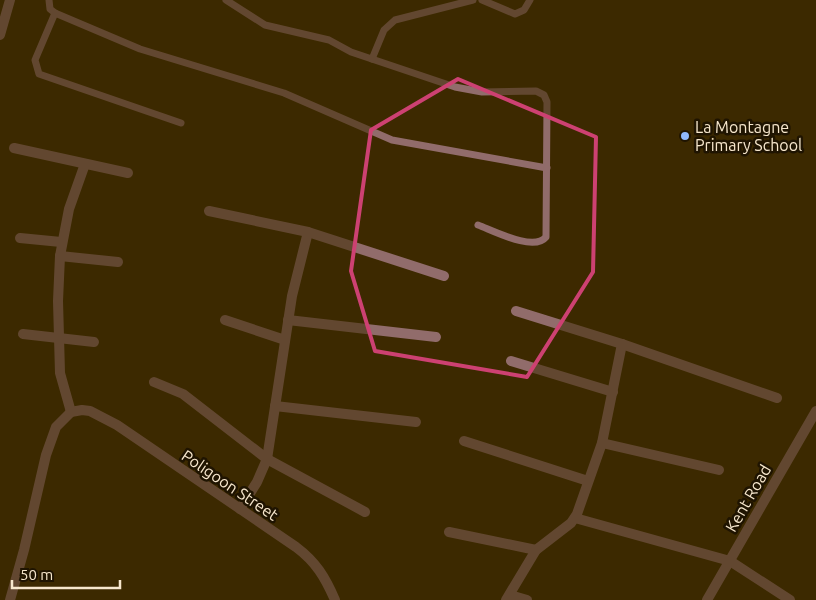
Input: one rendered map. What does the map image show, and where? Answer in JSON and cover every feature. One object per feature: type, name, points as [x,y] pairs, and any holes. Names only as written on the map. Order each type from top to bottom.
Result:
[{"type":"street","points":[[0,35],[10,0]]},
{"type":"street","points":[[14,148],[128,173]]},
{"type":"street","points":[[10,600],[50,442],[56,427],[71,412],[60,373],[60,256],[61,242],[69,209],[85,164]]},
{"type":"street","points":[[209,211],[308,232],[444,276]]},
{"type":"street","points":[[240,509],[257,482],[267,459],[295,278],[308,232]]},
{"type":"street","points":[[20,238],[61,242]]},
{"type":"street","points":[[60,256],[118,262]]},
{"type":"street","points":[[516,311],[622,344],[776,398]]},
{"type":"street","points":[[225,320],[285,340]]},
{"type":"street","points":[[288,320],[436,337]]},
{"type":"street","points":[[22,334],[94,342]]},
{"type":"street","points":[[527,600],[508,597],[536,550],[576,518],[602,443],[622,344]]},
{"type":"street","points":[[511,361],[613,392]]},
{"type":"street","points":[[154,382],[183,394],[267,459],[365,512]]},
{"type":"street","points":[[275,406],[416,422]]},
{"type":"street","name":"Poligoon Street","points":[[71,412],[90,411],[117,425],[312,560],[326,579],[335,600]]},
{"type":"street","name":"Kent Road","points":[[707,600],[816,411]]},
{"type":"street","points":[[464,441],[588,482]]},
{"type":"street","points":[[602,443],[719,470]]},
{"type":"street","points":[[576,518],[730,562],[790,600]]},
{"type":"street","points":[[449,532],[536,550]]},
{"type":"lane","points":[[49,0],[50,9],[55,13],[140,49],[284,93],[392,140],[547,168]]},
{"type":"lane","points":[[226,0],[265,25],[329,40],[343,48],[372,59],[468,90],[532,91],[544,95],[547,102],[548,232],[544,240],[530,244],[478,225]]},
{"type":"lane","points":[[372,59],[384,30],[395,20],[473,0]]},
{"type":"lane","points":[[482,0],[515,14],[524,10],[530,0]]},
{"type":"lane","points":[[55,13],[34,60],[39,74],[181,123]]},
{"type":"highlighted area","points":[[458,79],[596,137],[593,272],[527,377],[375,351],[351,271],[371,130]]},
{"type":"place","name":"La Montagne Primary School","points":[[685,136]]}]
